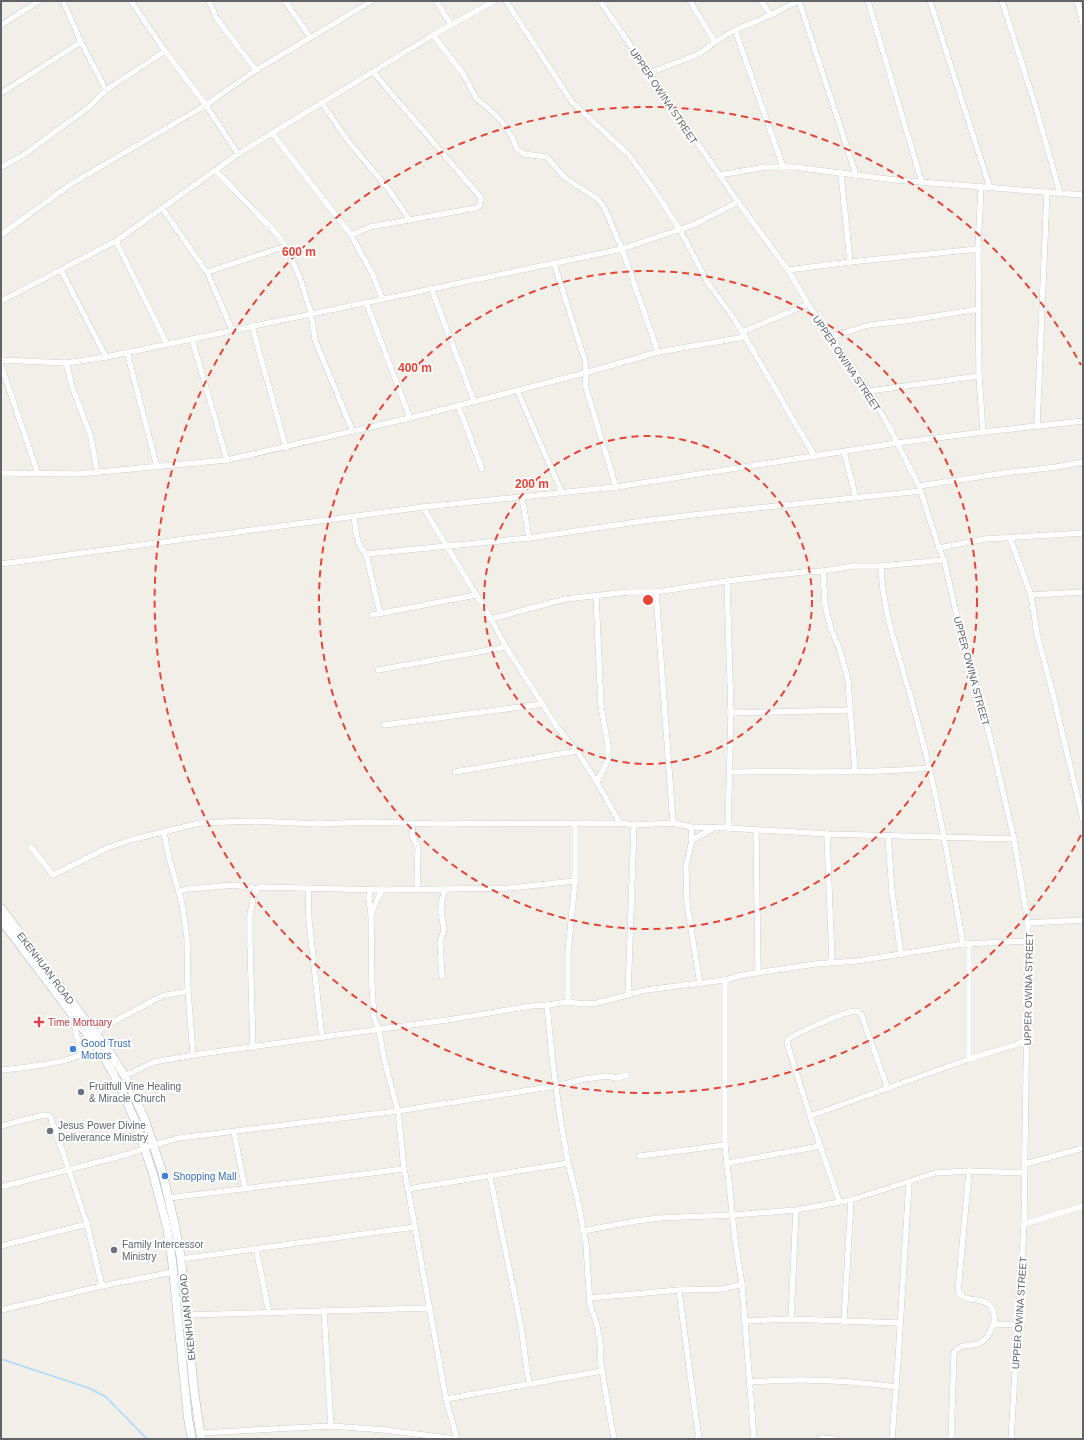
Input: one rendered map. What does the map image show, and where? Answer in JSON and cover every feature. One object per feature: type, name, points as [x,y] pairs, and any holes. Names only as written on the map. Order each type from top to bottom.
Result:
[{"type":"main road","name":"EKENHUAN ROAD","points":[[1,908],[96,1032],[124,1076],[145,1120],[169,1198],[181,1259],[200,1436]]},
{"type":"main road","name":"EKENHUAN ROAD","points":[[1,920],[102,1054],[117,1080],[136,1123],[145,1148],[167,1228],[185,1391],[192,1439]]},
{"type":"street","points":[[1,25],[39,1]]},
{"type":"street","points":[[63,1],[81,42],[106,90]]},
{"type":"street","points":[[131,1],[165,50],[206,104],[238,154]]},
{"type":"street","points":[[209,1],[217,19],[256,70]]},
{"type":"street","points":[[285,1],[310,37]]},
{"type":"street","points":[[1,234],[71,184],[206,104],[256,70],[363,3],[372,1]]},
{"type":"street","points":[[436,1],[451,25]]},
{"type":"street","points":[[1,301],[116,241],[238,154],[433,35],[494,1]]},
{"type":"street","points":[[506,1],[572,102],[629,155],[680,230],[708,283],[735,320],[815,457]]},
{"type":"street","name":"UPPER OWINA STREET","points":[[600,1],[719,175],[788,270],[808,304],[869,391],[920,489],[944,560],[955,608],[993,749],[1014,839],[1028,923],[1029,941],[1024,1224],[1011,1439]]},
{"type":"street","points":[[690,1],[715,42]]},
{"type":"street","points":[[761,1],[771,15]]},
{"type":"street","points":[[649,73],[699,54],[735,30],[799,1],[856,175]]},
{"type":"street","points":[[868,1],[922,182]]},
{"type":"street","points":[[930,1],[990,188]]},
{"type":"street","points":[[1002,1],[1036,108],[1060,193]]},
{"type":"street","points":[[1077,1],[1081,11],[1083,23]]},
{"type":"street","points":[[735,30],[783,167]]},
{"type":"street","points":[[433,35],[464,75],[476,98],[498,117],[512,137],[517,149],[524,154],[547,157],[564,178],[598,199],[605,209],[622,249],[658,352]]},
{"type":"street","points":[[1,94],[81,42]]},
{"type":"street","points":[[1,167],[22,156],[90,107],[106,90],[165,50]]},
{"type":"street","points":[[352,235],[370,227],[476,208],[481,203],[481,198],[373,72]]},
{"type":"street","points":[[322,103],[346,138],[389,190],[409,219]]},
{"type":"street","points":[[272,133],[352,235],[372,273],[382,298]]},
{"type":"street","points":[[719,175],[766,167],[794,167],[922,182],[1083,195]]},
{"type":"street","points":[[215,170],[276,233],[286,246],[301,281],[311,313],[315,340],[353,432]]},
{"type":"street","points":[[841,173],[850,262]]},
{"type":"street","points":[[981,187],[978,249],[978,308],[983,432]]},
{"type":"street","points":[[1037,426],[1047,192]]},
{"type":"street","points":[[1,360],[66,363],[106,357],[192,340],[382,298],[622,249],[693,225],[738,202]]},
{"type":"street","points":[[162,208],[207,272],[232,330]]},
{"type":"street","points":[[116,241],[167,344]]},
{"type":"street","points":[[207,272],[286,246]]},
{"type":"street","points":[[788,270],[978,249]]},
{"type":"street","points":[[554,263],[585,361],[586,388],[616,487]]},
{"type":"street","points":[[61,270],[106,357]]},
{"type":"street","points":[[431,288],[474,401]]},
{"type":"street","points":[[366,302],[410,418]]},
{"type":"street","points":[[1,473],[77,474],[157,467],[227,460],[286,448],[458,406],[585,373],[658,352],[744,335],[808,304]]},
{"type":"street","points":[[831,337],[869,325],[905,321],[978,308]]},
{"type":"street","points":[[252,326],[286,448]]},
{"type":"street","points":[[192,340],[227,460]]},
{"type":"street","points":[[127,352],[157,467]]},
{"type":"street","points":[[66,363],[73,389],[91,437],[97,472]]},
{"type":"street","points":[[1,365],[38,474]]},
{"type":"street","points":[[869,391],[980,376]]},
{"type":"street","points":[[517,390],[562,493]]},
{"type":"street","points":[[458,406],[482,469]]},
{"type":"street","points":[[1,564],[423,507],[616,487],[815,457],[896,443],[1083,421]]},
{"type":"street","points":[[844,452],[856,498]]},
{"type":"street","points":[[366,554],[529,538],[643,521],[856,498],[920,489],[1011,472],[1056,467],[1083,462]]},
{"type":"street","points":[[522,497],[529,538]]},
{"type":"street","points":[[423,507],[491,619],[506,647],[557,727],[576,751],[597,782],[620,823]]},
{"type":"street","points":[[354,517],[359,545],[366,554],[380,613]]},
{"type":"street","points":[[939,548],[985,539],[1083,533]]},
{"type":"street","points":[[1010,538],[1031,595],[1037,634],[1057,709],[1083,820]]},
{"type":"street","points":[[491,619],[565,599],[629,592],[656,592],[728,581],[823,571],[854,566],[881,566],[944,560]]},
{"type":"street","points":[[881,566],[882,587],[892,634],[912,699],[930,768],[966,945],[969,1059]]},
{"type":"street","points":[[823,571],[825,605],[831,629],[840,650],[848,680],[856,772]]},
{"type":"street","points":[[728,581],[731,713],[728,828]]},
{"type":"street","points":[[656,592],[673,823]]},
{"type":"street","points":[[1031,595],[1083,592]]},
{"type":"street","points":[[372,615],[476,595]]},
{"type":"street","points":[[596,596],[601,706],[608,745],[608,760],[597,782]]},
{"type":"street","points":[[378,670],[506,647]]},
{"type":"street","points":[[384,725],[543,704]]},
{"type":"street","points":[[731,713],[850,710]]},
{"type":"street","points":[[455,772],[576,751]]},
{"type":"street","points":[[730,772],[889,772],[930,768]]},
{"type":"street","points":[[31,847],[53,875],[109,847],[134,839],[200,823],[252,821],[318,824],[369,822],[620,823],[634,825],[673,823],[692,827],[827,834],[1014,839]]},
{"type":"street","points":[[412,823],[413,837],[418,848],[417,890]]},
{"type":"street","points":[[568,1002],[568,952],[576,881],[576,824]]},
{"type":"street","points":[[628,994],[634,825]]},
{"type":"street","points":[[692,827],[692,840],[686,867],[687,904],[700,984]]},
{"type":"street","points":[[692,840],[715,827]]},
{"type":"street","points":[[756,830],[758,973]]},
{"type":"street","points":[[164,832],[169,858],[182,903],[187,938],[188,991],[193,1055]]},
{"type":"street","points":[[827,834],[832,963]]},
{"type":"street","points":[[888,836],[892,892],[901,955]]},
{"type":"street","points":[[179,891],[189,888],[235,885],[257,889],[261,887],[370,890],[510,888],[576,881]]},
{"type":"street","points":[[308,888],[309,920],[322,1038]]},
{"type":"street","points":[[253,1048],[250,914],[254,894],[257,889]]},
{"type":"street","points":[[442,977],[440,942],[444,930],[441,912],[445,889]]},
{"type":"street","points":[[200,1436],[331,1426],[385,1430],[456,1439],[446,1399],[414,1227],[404,1168],[398,1111],[384,1059],[379,1030],[374,1017],[372,995],[370,890]]},
{"type":"street","points":[[371,914],[382,890]]},
{"type":"street","points":[[1028,923],[1083,920]]},
{"type":"street","points":[[124,1076],[154,1062],[193,1055],[454,1020],[531,1006],[568,1002],[583,1004],[597,1003],[646,990],[700,984],[814,964],[857,961],[966,945],[1029,941]]},
{"type":"street","points":[[725,980],[725,1145],[735,1240],[742,1284],[754,1439]]},
{"type":"street","points":[[96,1032],[162,996],[188,991]]},
{"type":"street","points":[[547,1005],[556,1086],[568,1163],[577,1197],[586,1244],[590,1305],[596,1321],[600,1341],[602,1371],[614,1439]]},
{"type":"street","points":[[839,1201],[787,1043],[788,1039],[795,1034],[856,1011],[861,1014],[888,1089]]},
{"type":"street","points":[[1,1070],[48,1063],[74,1058],[80,1055],[81,1051],[75,1031],[78,1022]]},
{"type":"street","points":[[810,1116],[969,1059],[1027,1041]]},
{"type":"street","points":[[1,1187],[129,1154],[153,1145],[179,1138],[398,1111],[556,1086],[584,1078],[606,1076],[617,1078],[627,1074]]},
{"type":"street","points":[[1,1126],[43,1115],[50,1116],[87,1224],[102,1286]]},
{"type":"street","points":[[234,1132],[245,1189]]},
{"type":"street","points":[[639,1156],[725,1145]]},
{"type":"street","points":[[727,1164],[820,1146]]},
{"type":"street","points":[[1025,1164],[1083,1148]]},
{"type":"street","points":[[408,1189],[568,1163]]},
{"type":"street","points":[[169,1198],[404,1168]]},
{"type":"street","points":[[583,1231],[658,1218],[733,1215],[796,1210],[851,1200],[935,1173],[969,1171],[1025,1173]]},
{"type":"street","points":[[951,1439],[954,1352],[958,1347],[978,1345],[984,1342],[994,1324],[992,1307],[984,1300],[964,1298],[958,1291],[969,1171]]},
{"type":"street","points":[[490,1176],[521,1326],[529,1384]]},
{"type":"street","points":[[892,1439],[909,1182]]},
{"type":"street","points":[[844,1321],[851,1200]]},
{"type":"street","points":[[1024,1224],[1083,1206]]},
{"type":"street","points":[[792,1319],[796,1210]]},
{"type":"street","points":[[1,1246],[87,1224]]},
{"type":"street","points":[[181,1259],[414,1227]]},
{"type":"street","points":[[256,1248],[269,1313]]},
{"type":"street","points":[[1,1310],[102,1286],[173,1272]]},
{"type":"street","points":[[590,1298],[679,1290],[723,1290],[742,1284]]},
{"type":"street","points":[[679,1290],[699,1439]]},
{"type":"street","points":[[186,1315],[429,1308]]},
{"type":"street","points":[[324,1311],[331,1426]]},
{"type":"street","points":[[745,1321],[792,1319],[900,1323]]},
{"type":"street","points":[[994,1324],[1018,1325]]},
{"type":"street","points":[[446,1399],[602,1371]]},
{"type":"street","points":[[750,1382],[825,1380],[865,1382],[896,1387]]},
{"type":"street","points":[[820,1438],[835,1439]]},
{"type":"waterway","points":[[1,1359],[89,1388],[106,1397],[147,1439]]},
{"type":"place","name":"Time Mortuary","points":[[39,1022]]},
{"type":"place","name":"Good Trust Motors","points":[[73,1049]]},
{"type":"place","name":"Fruitfull Vine Healing & Miracle Church","points":[[81,1092]]},
{"type":"place","name":"Jesus Power Divine Deliverance Ministry","points":[[50,1131]]},
{"type":"place","name":"Shopping Mall","points":[[165,1176]]},
{"type":"place","name":"Family Intercessor Ministry","points":[[114,1250]]}]
